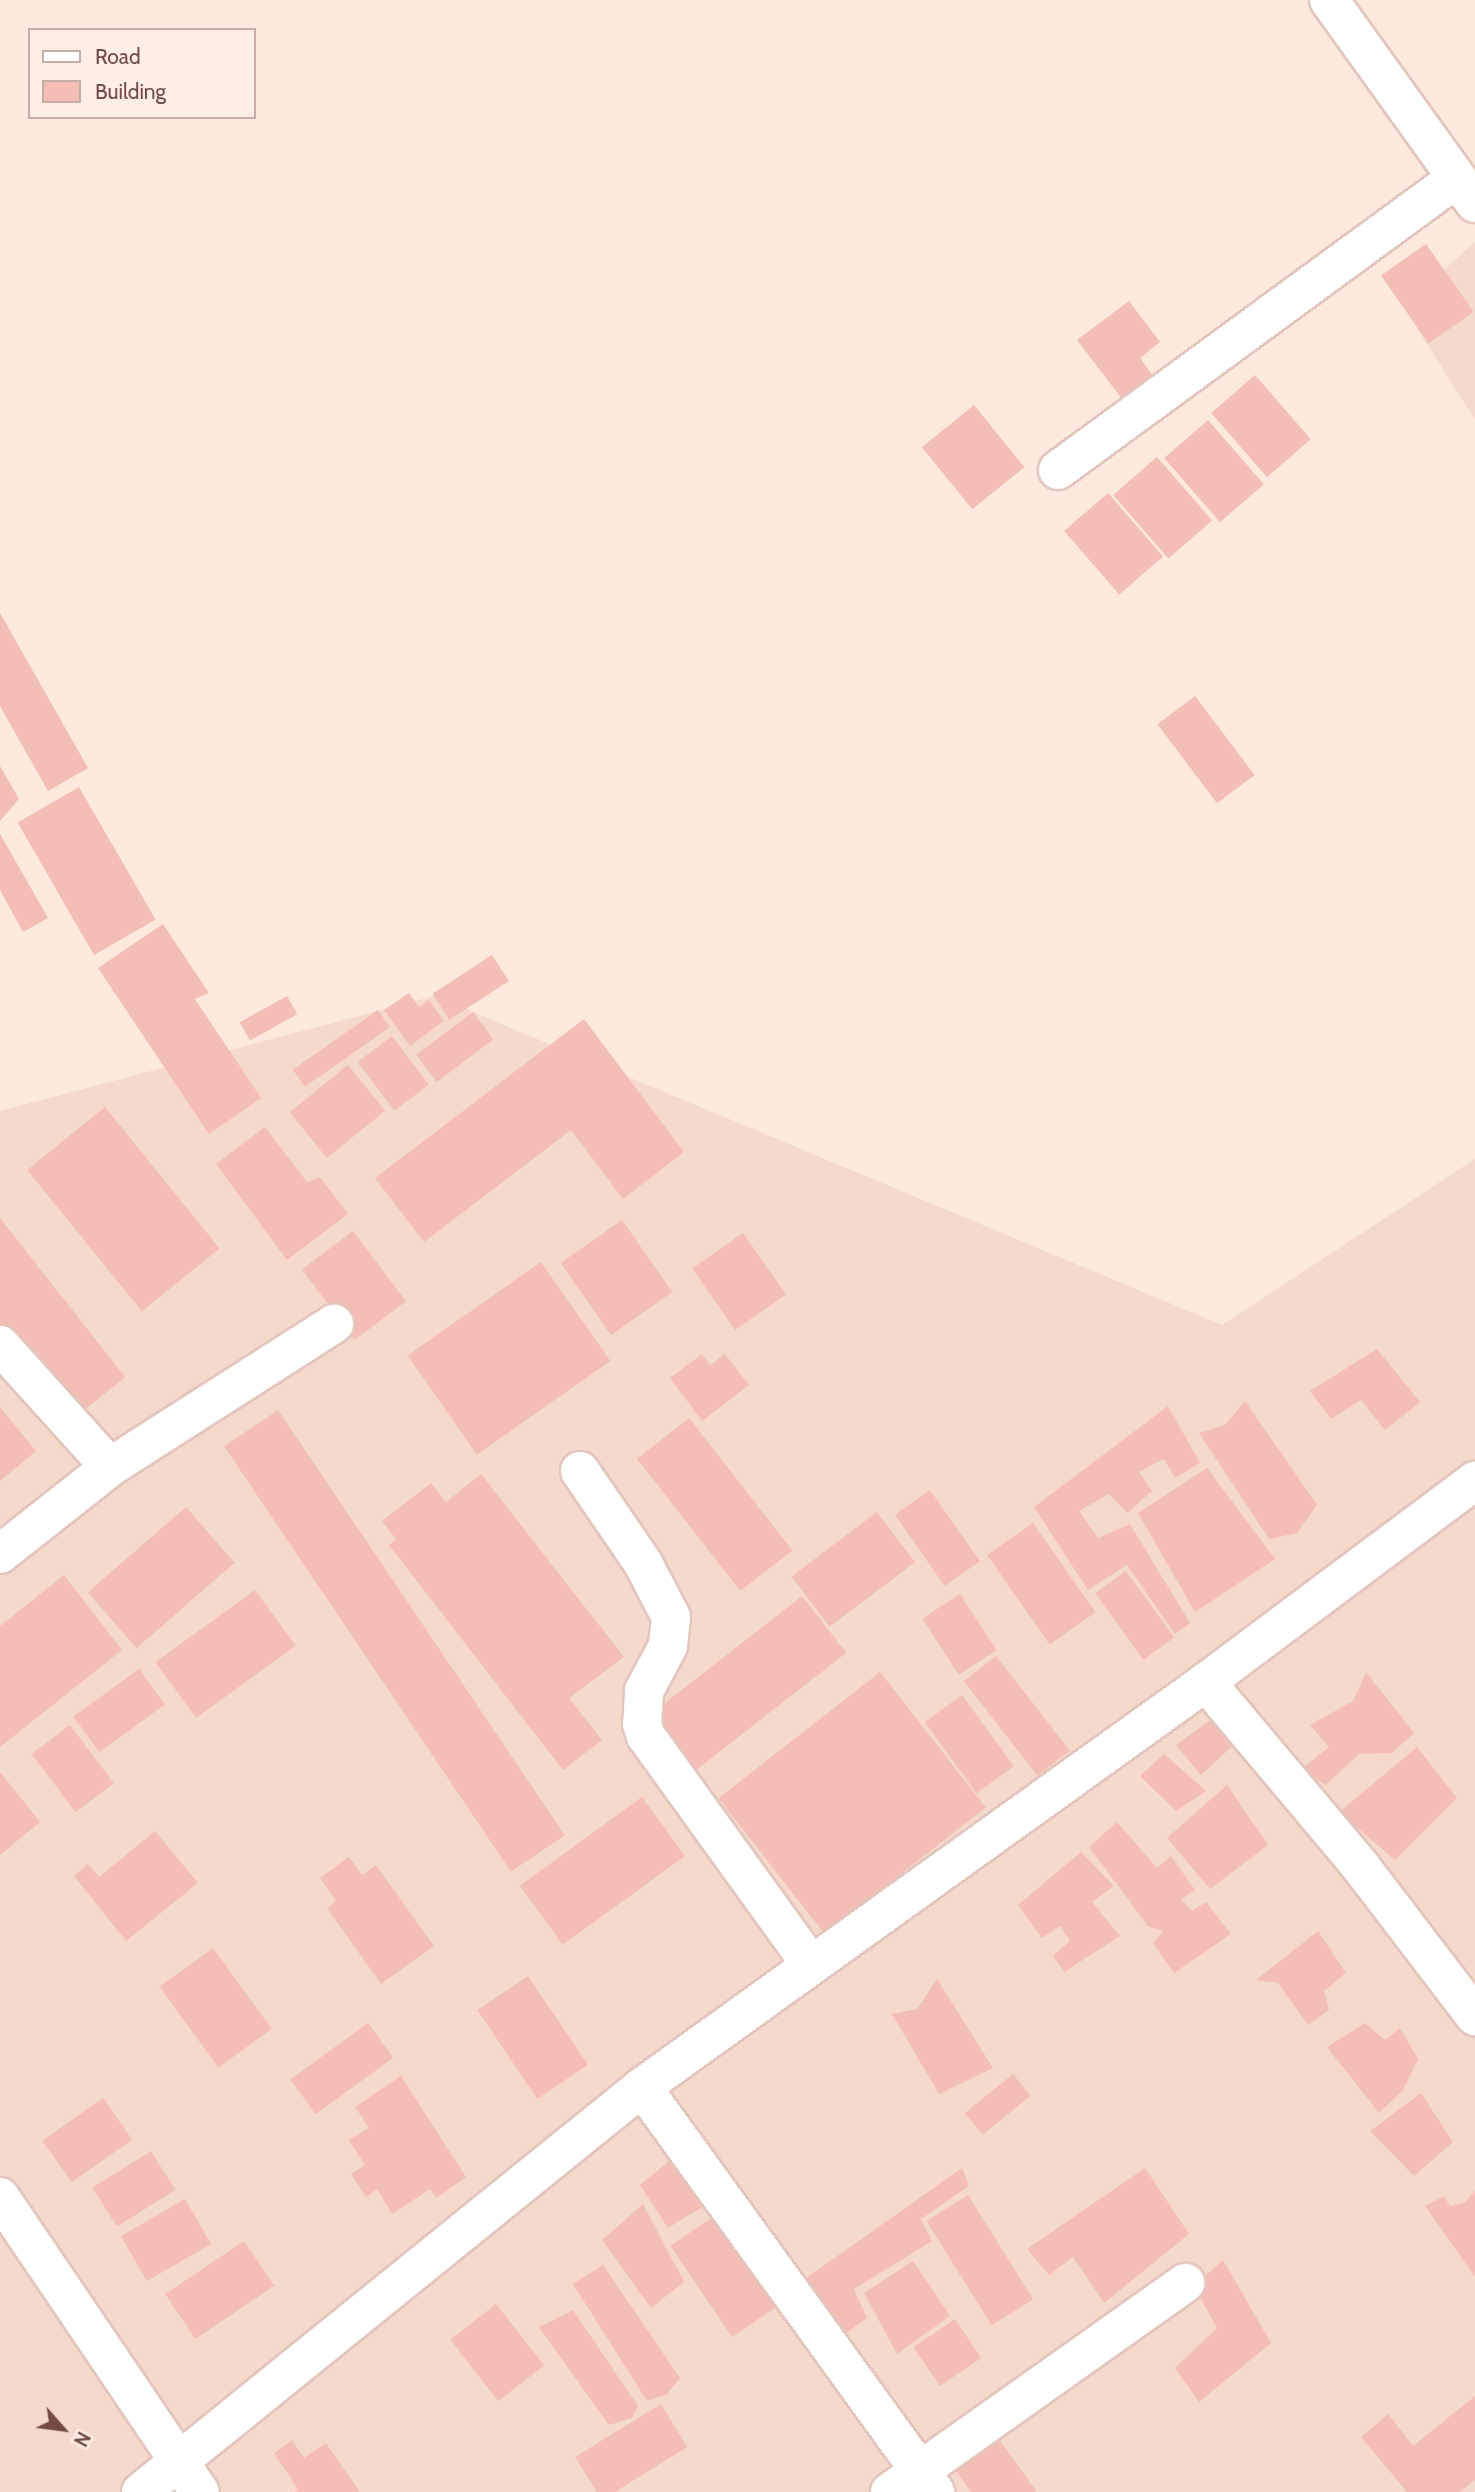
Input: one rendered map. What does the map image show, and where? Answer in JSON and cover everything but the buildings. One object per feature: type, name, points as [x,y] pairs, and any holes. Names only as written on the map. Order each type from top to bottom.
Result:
[{"type":"street","points":[[1058,470],[1466,190],[1329,0]]},
{"type":"street","points":[[0,1554],[110,1467],[334,1324]]},
{"type":"street","points":[[0,1345],[110,1467]]},
{"type":"street","points":[[580,1471],[643,1563],[671,1617],[668,1646],[644,1692],[642,1724],[646,1736],[810,1963]]},
{"type":"street","points":[[141,2492],[190,2478],[642,2087],[810,1963],[1206,1682],[1475,1481]]},
{"type":"street","points":[[1206,1682],[1361,1867],[1475,2016]]},
{"type":"street","points":[[642,2087],[928,2481]]},
{"type":"street","points":[[0,2197],[190,2478]]},
{"type":"street","points":[[890,2492],[928,2481],[1185,2283]]},
{"type":"shaded area","points":[[1475,242],[1475,420],[1403,306]]},
{"type":"shaded area","points":[[442,994],[473,1012],[1222,1325],[1475,1159],[1475,2492],[0,2492],[0,1111]]}]
